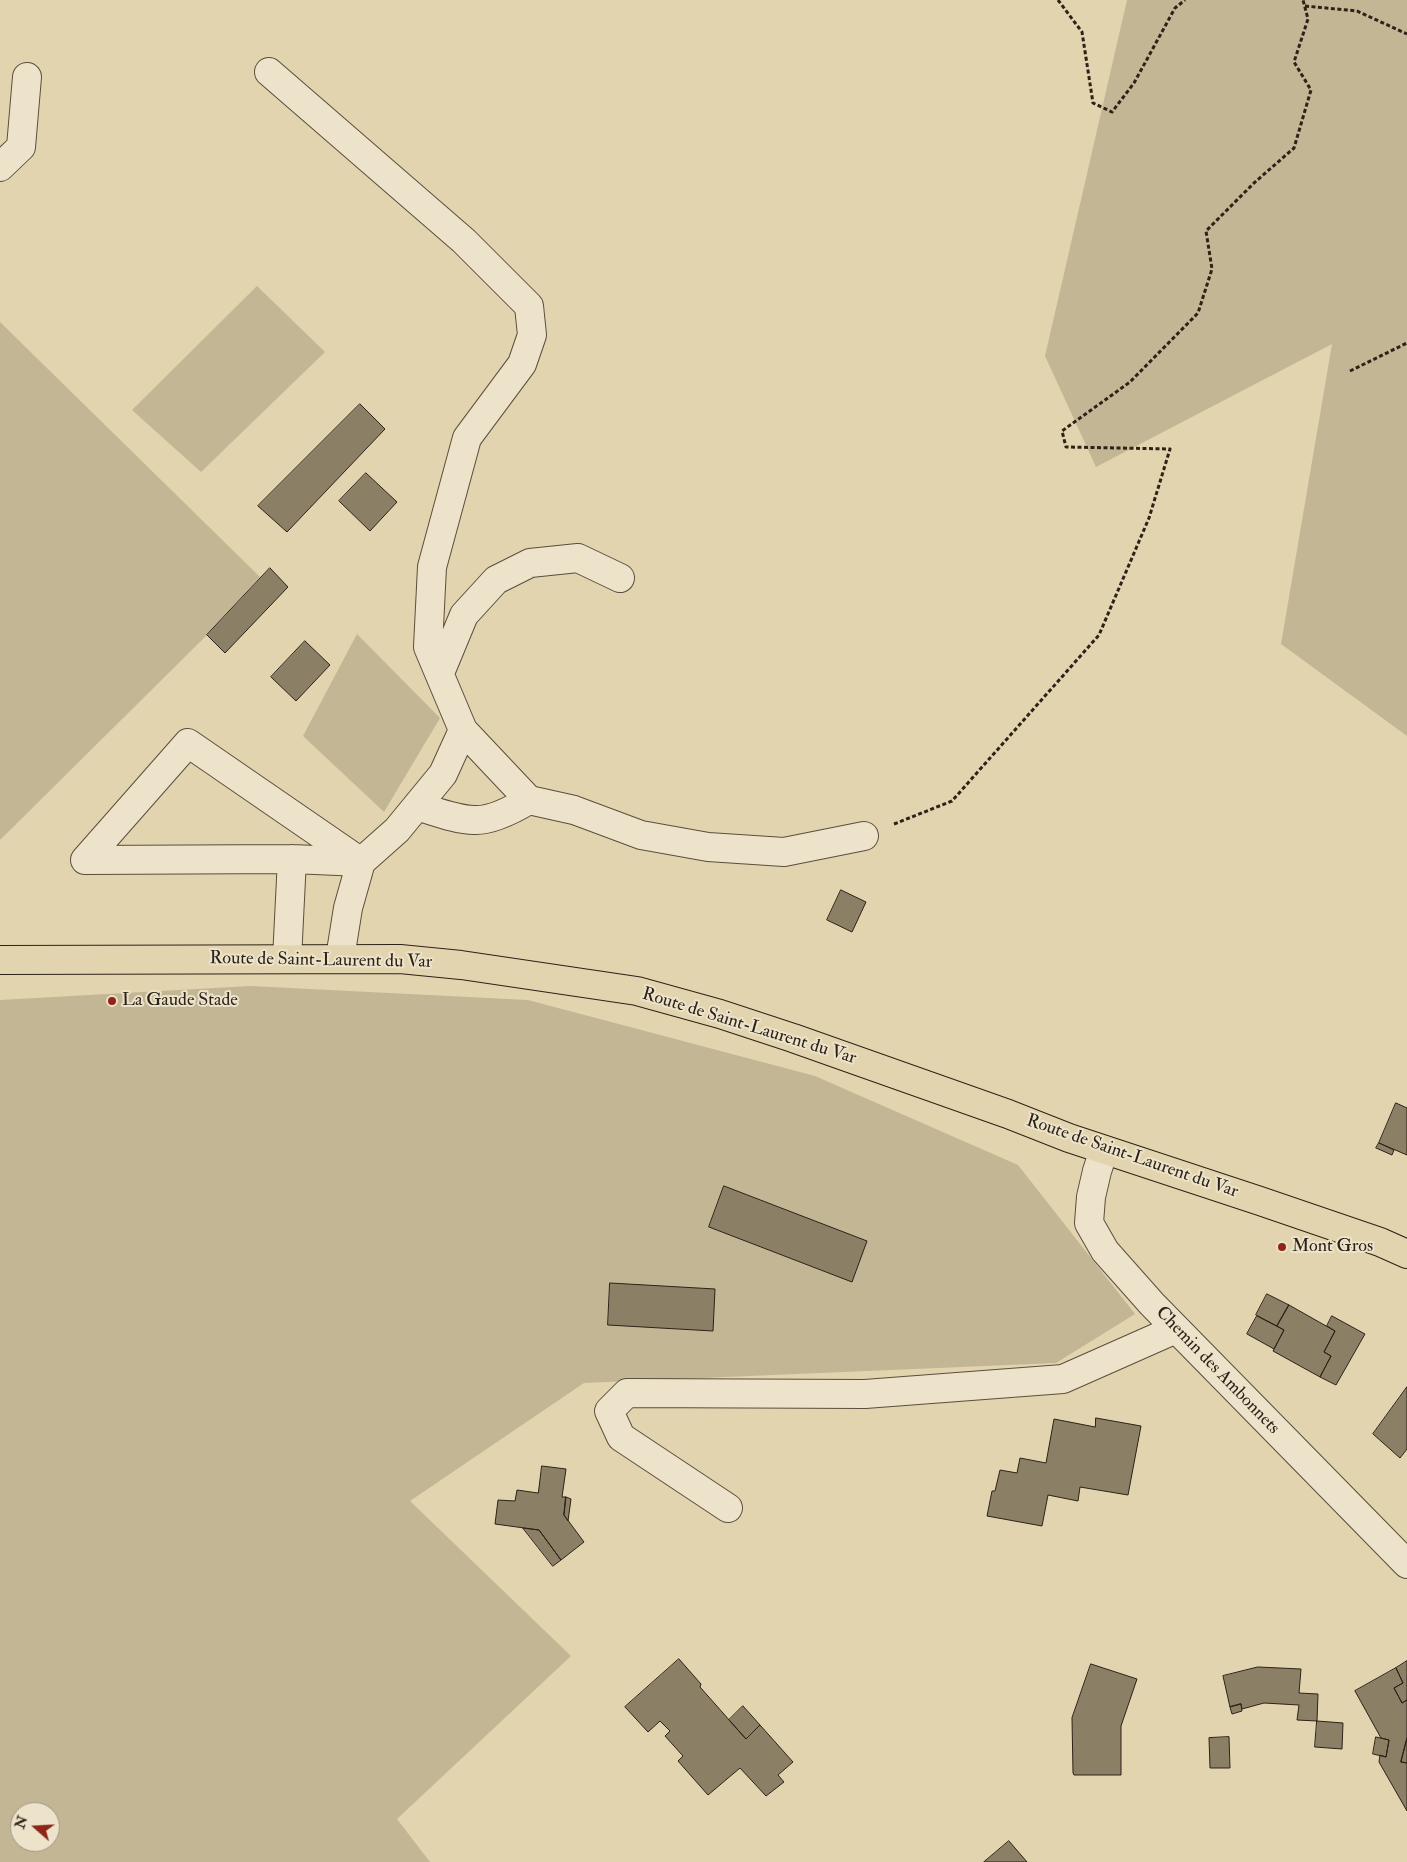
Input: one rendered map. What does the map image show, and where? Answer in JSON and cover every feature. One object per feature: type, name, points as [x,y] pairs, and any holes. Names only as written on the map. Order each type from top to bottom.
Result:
[{"type":"main road","name":"Route de Saint-Laurent du Var","points":[[0,960],[400,959],[461,965],[637,991],[720,1014],[793,1038],[1104,1150],[1380,1242],[1407,1254]]},
{"type":"street","points":[[269,72],[464,241],[529,306],[532,335],[522,364],[467,438],[432,567],[428,647],[463,730],[529,800],[574,810],[641,835],[708,848],[784,852],[864,836]]},
{"type":"street","points":[[0,168],[21,147],[28,77]]},
{"type":"street","points":[[440,673],[464,616],[496,580],[530,563],[578,558],[620,578]]},
{"type":"street","points":[[340,958],[348,908],[361,862],[397,830],[443,774],[463,730]]},
{"type":"street","points":[[188,743],[361,862],[292,859],[85,860],[188,743]]},
{"type":"street","points":[[417,806],[475,820],[509,812],[529,800]]},
{"type":"street","points":[[287,959],[292,859]]},
{"type":"street","name":"Chemin des Ambonnets","points":[[1104,1150],[1091,1197],[1089,1222],[1105,1251],[1176,1329],[1407,1564]]},
{"type":"street","points":[[728,1508],[621,1437],[609,1411],[627,1393],[865,1394],[1063,1378],[1176,1329]]},
{"type":"path","points":[[1058,0],[1082,32],[1093,104],[1112,112],[1134,84],[1175,8],[1184,0]]},
{"type":"path","points":[[864,836],[952,801],[1099,635],[1149,518],[1170,449],[1066,447],[1062,431],[1130,382],[1198,313],[1212,269],[1206,231],[1254,183],[1294,148],[1311,90],[1294,62],[1308,19],[1304,0]]},
{"type":"path","points":[[1305,6],[1357,11],[1407,34]]},
{"type":"path","points":[[1350,371],[1407,343]]},
{"type":"shaded area","points":[[1127,0],[1407,0],[1407,736],[1281,644],[1332,344],[1096,467],[1045,356]]},
{"type":"shaded area","points":[[257,286],[325,352],[201,472],[132,410]]},
{"type":"shaded area","points":[[0,322],[260,577],[207,635],[0,840]]},
{"type":"shaded area","points":[[357,634],[440,718],[384,812],[303,736]]},
{"type":"shaded area","points":[[250,986],[528,1000],[815,1076],[1018,1165],[1135,1314],[1056,1363],[584,1383],[410,1501],[571,1656],[397,1819],[430,1862],[0,1862],[0,1000]]},
{"type":"building","points":[[360,404],[385,429],[287,532],[258,506]]},
{"type":"building","points":[[366,473],[397,502],[370,531],[339,501]]},
{"type":"building","points":[[270,568],[288,587],[225,653],[207,635]]},
{"type":"building","points":[[305,641],[330,665],[296,701],[271,677]]},
{"type":"building","points":[[841,890],[866,902],[852,932],[827,920]]},
{"type":"building","points":[[1396,1103],[1407,1108],[1407,1155],[1379,1143]]},
{"type":"building","points":[[1379,1143],[1394,1150],[1392,1155],[1376,1148]]},
{"type":"building","points":[[724,1186],[867,1241],[852,1282],[709,1227]]},
{"type":"building","points":[[610,1283],[715,1289],[713,1331],[608,1325]]},
{"type":"building","points":[[1267,1294],[1289,1305],[1277,1326],[1256,1315]]},
{"type":"building","points":[[1289,1305],[1335,1331],[1324,1352],[1331,1356],[1320,1377],[1273,1351],[1284,1330],[1277,1326]]},
{"type":"building","points":[[1257,1316],[1284,1330],[1274,1349],[1247,1334]]},
{"type":"building","points":[[1332,1316],[1365,1334],[1336,1385],[1320,1377],[1331,1356],[1324,1352],[1335,1331],[1327,1326]]},
{"type":"building","points":[[1407,1387],[1407,1449],[1400,1458],[1373,1434]]},
{"type":"building","points":[[1096,1418],[1141,1426],[1128,1495],[1080,1487],[1078,1501],[1048,1495],[1042,1526],[987,1516],[992,1491],[995,1491],[1000,1470],[1017,1473],[1020,1458],[1046,1463],[1054,1419],[1095,1427]]},
{"type":"building","points":[[542,1466],[566,1469],[562,1497],[566,1497],[564,1515],[584,1542],[561,1560],[539,1530],[495,1524],[498,1500],[515,1501],[517,1490],[538,1493]]},
{"type":"building","points":[[566,1497],[571,1499],[568,1521],[564,1515]]},
{"type":"building","points":[[523,1528],[539,1530],[561,1560],[553,1566]]},
{"type":"building","points":[[679,1659],[701,1684],[700,1687],[746,1739],[760,1725],[793,1762],[778,1775],[784,1782],[766,1796],[740,1768],[708,1795],[678,1761],[683,1756],[665,1736],[670,1731],[660,1721],[648,1732],[625,1707]]},
{"type":"building","points":[[1407,1661],[1407,1700],[1402,1703],[1394,1688],[1403,1683],[1396,1668]]},
{"type":"building","points":[[1091,1664],[1137,1679],[1121,1726],[1121,1775],[1074,1775],[1073,1773],[1072,1718]]},
{"type":"building","points":[[1258,1667],[1301,1669],[1299,1693],[1318,1694],[1317,1721],[1297,1720],[1299,1705],[1264,1703],[1242,1709],[1241,1704],[1230,1707],[1223,1676]]},
{"type":"building","points":[[1396,1668],[1403,1683],[1394,1688],[1402,1703],[1407,1700],[1407,1738],[1401,1762],[1407,1763],[1407,1811],[1379,1762],[1380,1755],[1386,1757],[1389,1740],[1381,1738],[1355,1691]]},
{"type":"building","points":[[1241,1704],[1242,1711],[1232,1714],[1230,1707]]},
{"type":"building","points":[[743,1706],[760,1725],[746,1739],[729,1720]]},
{"type":"building","points":[[1317,1721],[1343,1723],[1342,1749],[1315,1747]]},
{"type":"building","points":[[1229,1737],[1230,1768],[1210,1768],[1209,1738]]},
{"type":"building","points":[[1376,1737],[1389,1740],[1386,1757],[1373,1754]]},
{"type":"building","points":[[1407,1738],[1407,1763],[1401,1762]]},
{"type":"building","points":[[1009,1841],[1027,1862],[984,1862]]},
{"type":"place","name":"La Gaude Stade","points":[[112,1001]]},
{"type":"place","name":"Mont Gros","points":[[1282,1247]]}]
